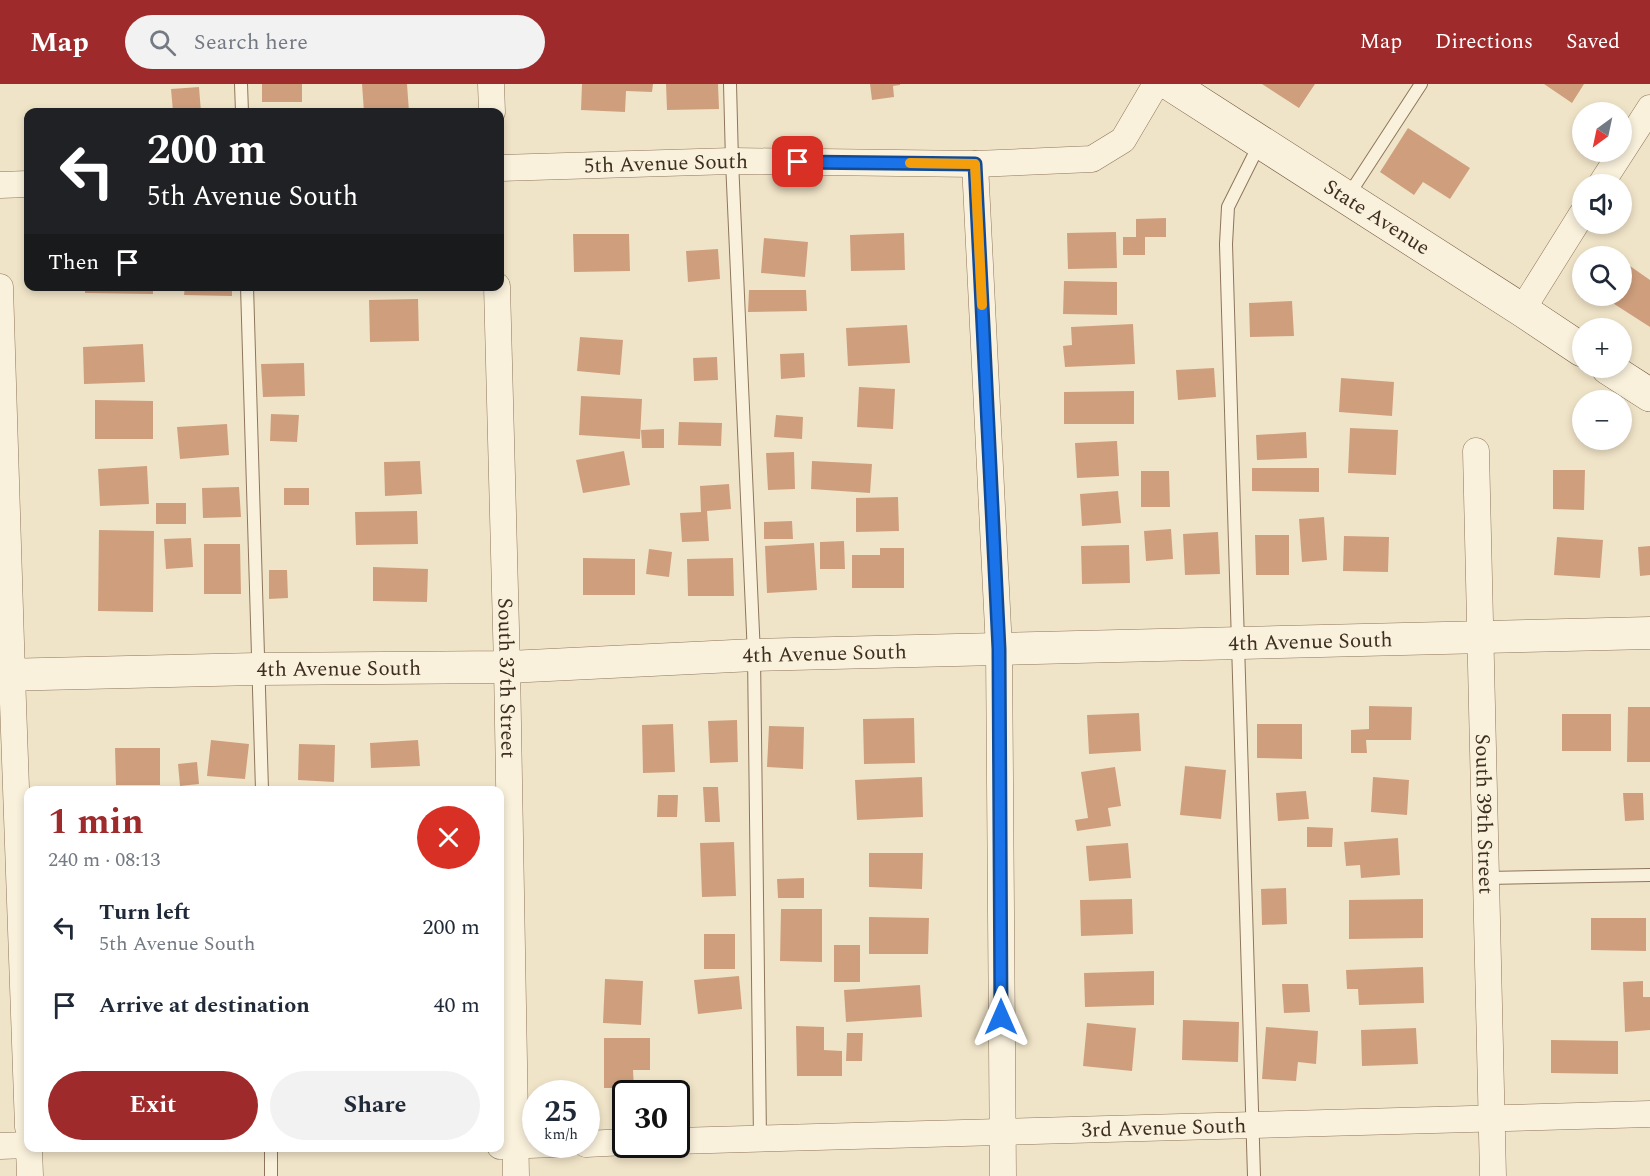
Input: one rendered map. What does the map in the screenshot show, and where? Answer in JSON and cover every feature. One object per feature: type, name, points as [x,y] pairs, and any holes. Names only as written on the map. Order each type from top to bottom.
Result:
[{"type":"main road","name":"State Avenue","points":[[1170,84],[1572,343]]},
{"type":"main road","points":[[1624,378],[1650,395]]},
{"type":"street","points":[[491,84],[492,108]]},
{"type":"street","name":"5th Avenue South","points":[[504,168],[732,161],[975,164],[1092,159],[1123,140],[1156,84]]},
{"type":"street","points":[[1607,174],[1650,108]]},
{"type":"street","points":[[975,164],[999,649],[1003,1176]]},
{"type":"street","points":[[0,185],[24,184]]},
{"type":"street","points":[[1522,310],[1572,230]]},
{"type":"street","points":[[0,287],[6,675],[24,1045]]},
{"type":"street","name":"South 37th Street","points":[[497,291],[507,667],[508,1146],[516,1176]]},
{"type":"street","name":"South 39th Street","points":[[1476,451],[1493,1176]]},
{"type":"street","name":"4th Avenue South","points":[[6,675],[259,669],[507,667],[754,656],[1650,633]]},
{"type":"street","name":"3rd Avenue South","points":[[690,1141],[1650,1114]]},
{"type":"street","points":[[0,1146],[24,1146]]},
{"type":"street","points":[[29,1152],[30,1176]]},
{"type":"lane","points":[[241,84],[242,108]]},
{"type":"lane","points":[[730,84],[754,656],[760,1139]]},
{"type":"lane","points":[[1347,197],[1421,84]]},
{"type":"lane","points":[[1254,1176],[1226,244],[1228,207],[1261,142]]},
{"type":"lane","points":[[247,291],[262,786]]},
{"type":"lane","points":[[1487,878],[1650,875]]},
{"type":"lane","points":[[270,1152],[271,1176]]},
{"type":"building","points":[[262,84],[302,84],[302,102],[262,102]]},
{"type":"building","points":[[362,84],[407,84],[409,108],[364,108]]},
{"type":"building","points":[[582,84],[653,84],[652,92],[626,91],[625,112],[581,110]]},
{"type":"building","points":[[666,84],[718,84],[719,109],[667,110]]},
{"type":"building","points":[[870,84],[900,85],[893,86],[894,97],[872,100]]},
{"type":"building","points":[[1262,84],[1315,84],[1299,108]]},
{"type":"building","points":[[1544,84],[1584,84],[1572,103]]},
{"type":"building","points":[[199,87],[201,108],[173,108],[171,89]]},
{"type":"building","points":[[1408,128],[1470,168],[1450,199],[1423,182],[1414,195],[1380,172]]},
{"type":"building","points":[[1166,218],[1166,237],[1145,237],[1145,255],[1123,255],[1123,237],[1136,237],[1136,219]]},
{"type":"building","points":[[1116,232],[1117,268],[1068,269],[1067,233]]},
{"type":"building","points":[[904,233],[905,270],[851,271],[850,235]]},
{"type":"building","points":[[573,234],[629,234],[630,271],[574,272]]},
{"type":"building","points":[[764,238],[808,242],[805,277],[761,273]]},
{"type":"building","points":[[718,249],[720,279],[688,282],[686,251]]},
{"type":"building","points":[[1632,267],[1650,280],[1650,327],[1617,306],[1632,306]]},
{"type":"building","points":[[1064,281],[1117,282],[1117,315],[1063,314]]},
{"type":"building","points":[[749,290],[806,290],[807,311],[748,312]]},
{"type":"building","points":[[85,291],[153,291],[153,294],[85,293]]},
{"type":"building","points":[[184,291],[232,291],[232,296],[184,295]]},
{"type":"building","points":[[418,299],[419,341],[370,342],[369,300]]},
{"type":"building","points":[[1292,301],[1294,336],[1250,337],[1249,303]]},
{"type":"building","points":[[1133,324],[1135,364],[1065,367],[1063,346],[1072,345],[1071,327]]},
{"type":"building","points":[[907,325],[910,363],[848,366],[846,328]]},
{"type":"building","points":[[580,337],[623,340],[620,375],[577,371]]},
{"type":"building","points":[[143,344],[145,382],[84,384],[83,347]]},
{"type":"building","points":[[804,353],[805,377],[781,379],[780,354]]},
{"type":"building","points":[[717,357],[718,380],[694,381],[693,358]]},
{"type":"building","points":[[304,363],[305,396],[263,397],[261,364]]},
{"type":"building","points":[[1214,368],[1216,397],[1178,400],[1176,370]]},
{"type":"building","points":[[1341,378],[1394,382],[1392,416],[1339,412]]},
{"type":"building","points":[[859,387],[895,389],[893,429],[857,427]]},
{"type":"building","points":[[1134,391],[1134,424],[1064,424],[1064,392]]},
{"type":"building","points":[[581,396],[642,399],[640,439],[579,435]]},
{"type":"building","points":[[95,400],[153,401],[153,439],[95,439]]},
{"type":"building","points":[[271,414],[299,415],[297,442],[270,441]]},
{"type":"building","points":[[776,415],[803,417],[802,439],[774,437]]},
{"type":"building","points":[[679,422],[722,423],[721,446],[678,445]]},
{"type":"building","points":[[227,424],[229,455],[180,459],[177,427]]},
{"type":"building","points":[[1350,428],[1398,430],[1396,475],[1348,473]]},
{"type":"building","points":[[664,429],[664,448],[642,448],[641,430]]},
{"type":"building","points":[[1306,432],[1307,458],[1257,460],[1256,435]]},
{"type":"building","points":[[1117,441],[1119,476],[1077,478],[1075,443]]},
{"type":"building","points":[[624,451],[630,485],[583,493],[576,460]]},
{"type":"building","points":[[794,452],[795,489],[768,490],[766,453]]},
{"type":"building","points":[[420,461],[422,494],[385,496],[384,462]]},
{"type":"building","points":[[812,461],[872,464],[870,493],[811,489]]},
{"type":"building","points":[[147,466],[149,504],[100,506],[98,469]]},
{"type":"building","points":[[1252,468],[1319,468],[1319,492],[1252,491]]},
{"type":"building","points":[[1553,470],[1585,470],[1584,510],[1553,509]]},
{"type":"building","points":[[1141,471],[1169,471],[1170,507],[1141,507]]},
{"type":"building","points":[[729,484],[731,509],[707,511],[709,541],[682,542],[680,513],[701,512],[700,486]]},
{"type":"building","points":[[239,487],[241,517],[203,518],[202,488]]},
{"type":"building","points":[[284,488],[309,488],[309,505],[284,505]]},
{"type":"building","points":[[1118,491],[1121,523],[1082,526],[1080,494]]},
{"type":"building","points":[[898,497],[899,531],[856,532],[856,498]]},
{"type":"building","points":[[156,503],[186,503],[186,524],[156,524]]},
{"type":"building","points":[[417,511],[418,544],[356,545],[355,512]]},
{"type":"building","points":[[1324,517],[1327,560],[1302,562],[1299,519]]},
{"type":"building","points":[[792,521],[793,539],[764,539],[764,522]]},
{"type":"building","points":[[1171,529],[1173,559],[1146,561],[1144,531]]},
{"type":"building","points":[[99,530],[154,531],[153,612],[98,611]]},
{"type":"building","points":[[1218,532],[1220,574],[1185,575],[1183,534]]},
{"type":"building","points":[[1255,535],[1289,535],[1289,575],[1256,575]]},
{"type":"building","points":[[1344,536],[1389,537],[1388,572],[1343,571]]},
{"type":"building","points":[[1557,537],[1603,540],[1600,578],[1554,575]]},
{"type":"building","points":[[191,538],[193,567],[166,569],[164,539]]},
{"type":"building","points":[[844,541],[845,569],[820,569],[820,542]]},
{"type":"building","points":[[814,543],[817,590],[767,593],[765,546]]},
{"type":"building","points":[[204,544],[240,544],[241,594],[204,594]]},
{"type":"building","points":[[1129,545],[1130,583],[1082,584],[1081,546]]},
{"type":"building","points":[[1650,546],[1650,575],[1640,576],[1638,547]]},
{"type":"building","points":[[880,548],[904,548],[904,588],[852,588],[852,555],[880,555]]},
{"type":"building","points":[[649,549],[672,552],[669,577],[646,574]]},
{"type":"building","points":[[583,558],[635,559],[635,595],[583,595]]},
{"type":"building","points":[[733,558],[734,596],[688,596],[687,559]]},
{"type":"building","points":[[373,567],[428,569],[427,602],[373,601]]},
{"type":"building","points":[[269,570],[287,570],[288,598],[269,599]]},
{"type":"building","points":[[1369,706],[1412,707],[1411,740],[1366,740],[1367,753],[1351,753],[1351,730],[1369,729]]},
{"type":"building","points":[[1628,707],[1650,707],[1650,762],[1627,762]]},
{"type":"building","points":[[1139,713],[1141,751],[1089,754],[1087,715]]},
{"type":"building","points":[[1562,714],[1611,714],[1611,751],[1562,751]]},
{"type":"building","points":[[914,718],[915,763],[864,764],[863,719]]},
{"type":"building","points":[[737,720],[738,762],[710,763],[708,721]]},
{"type":"building","points":[[673,724],[675,772],[643,773],[642,725]]},
{"type":"building","points":[[1257,724],[1302,724],[1302,759],[1257,758]]},
{"type":"building","points":[[769,726],[804,727],[803,769],[767,767]]},
{"type":"building","points":[[211,740],[249,744],[245,779],[207,776]]},
{"type":"building","points":[[418,740],[420,766],[371,768],[370,743]]},
{"type":"building","points":[[299,744],[335,745],[334,782],[298,780]]},
{"type":"building","points":[[115,748],[160,748],[160,785],[116,785]]},
{"type":"building","points":[[197,762],[199,784],[180,786],[178,764]]},
{"type":"building","points":[[1185,766],[1226,770],[1221,819],[1180,815]]},
{"type":"building","points":[[1115,767],[1121,806],[1108,808],[1111,826],[1077,831],[1075,820],[1088,818],[1081,772]]},
{"type":"building","points":[[922,777],[923,817],[857,820],[855,780]]},
{"type":"building","points":[[1373,777],[1409,780],[1407,815],[1371,812]]},
{"type":"building","points":[[703,787],[718,787],[720,822],[705,822]]},
{"type":"building","points":[[1306,791],[1309,819],[1278,821],[1276,793]]},
{"type":"building","points":[[1623,793],[1643,793],[1644,820],[1625,821]]},
{"type":"building","points":[[658,795],[678,795],[677,817],[657,817]]},
{"type":"building","points":[[1307,827],[1333,828],[1332,847],[1307,847]]},
{"type":"building","points":[[1398,838],[1400,875],[1361,878],[1360,865],[1346,866],[1344,842]]},
{"type":"building","points":[[734,842],[736,896],[702,897],[700,843]]},
{"type":"building","points":[[1128,843],[1131,878],[1089,881],[1086,846]]},
{"type":"building","points":[[869,853],[923,853],[922,889],[869,887]]},
{"type":"building","points":[[804,878],[804,898],[778,898],[777,879]]},
{"type":"building","points":[[1286,888],[1287,924],[1262,925],[1261,889]]},
{"type":"building","points":[[1132,899],[1133,934],[1081,936],[1080,900]]},
{"type":"building","points":[[1423,899],[1423,938],[1349,939],[1349,900]]},
{"type":"building","points":[[781,909],[822,909],[822,962],[780,961]]},
{"type":"building","points":[[869,917],[929,918],[928,954],[869,954]]},
{"type":"building","points":[[1591,918],[1646,918],[1646,951],[1591,950]]},
{"type":"building","points":[[704,934],[735,934],[735,969],[704,969]]},
{"type":"building","points":[[834,945],[860,945],[860,982],[834,982]]},
{"type":"building","points":[[1423,967],[1424,1003],[1359,1005],[1358,989],[1347,989],[1346,970]]},
{"type":"building","points":[[1154,971],[1154,1005],[1085,1007],[1084,973]]},
{"type":"building","points":[[739,976],[742,1009],[698,1014],[694,980]]},
{"type":"building","points":[[605,979],[643,981],[641,1025],[603,1023]]},
{"type":"building","points":[[1643,981],[1643,997],[1650,997],[1650,1030],[1625,1032],[1623,982]]},
{"type":"building","points":[[1282,984],[1308,984],[1310,1012],[1284,1013]]},
{"type":"building","points":[[920,985],[922,1017],[846,1022],[844,990]]},
{"type":"building","points":[[1183,1020],[1239,1022],[1238,1062],[1182,1060]]},
{"type":"building","points":[[1087,1023],[1136,1028],[1132,1071],[1083,1066]]},
{"type":"building","points":[[796,1026],[824,1027],[824,1050],[842,1051],[842,1076],[797,1076]]},
{"type":"building","points":[[1266,1027],[1318,1031],[1316,1064],[1298,1062],[1296,1081],[1262,1079]]},
{"type":"building","points":[[1416,1028],[1418,1064],[1362,1066],[1361,1030]]},
{"type":"building","points":[[847,1033],[863,1033],[862,1061],[846,1061]]},
{"type":"building","points":[[604,1038],[650,1038],[650,1070],[633,1070],[634,1080],[612,1080],[612,1088],[604,1088]]},
{"type":"building","points":[[1551,1040],[1618,1041],[1618,1074],[1551,1073]]},
{"type":"slow traffic","points":[[910,163],[975,164],[982,305]]},
{"type":"route","points":[[798,162],[975,164],[999,649],[1001,1017]]}]
